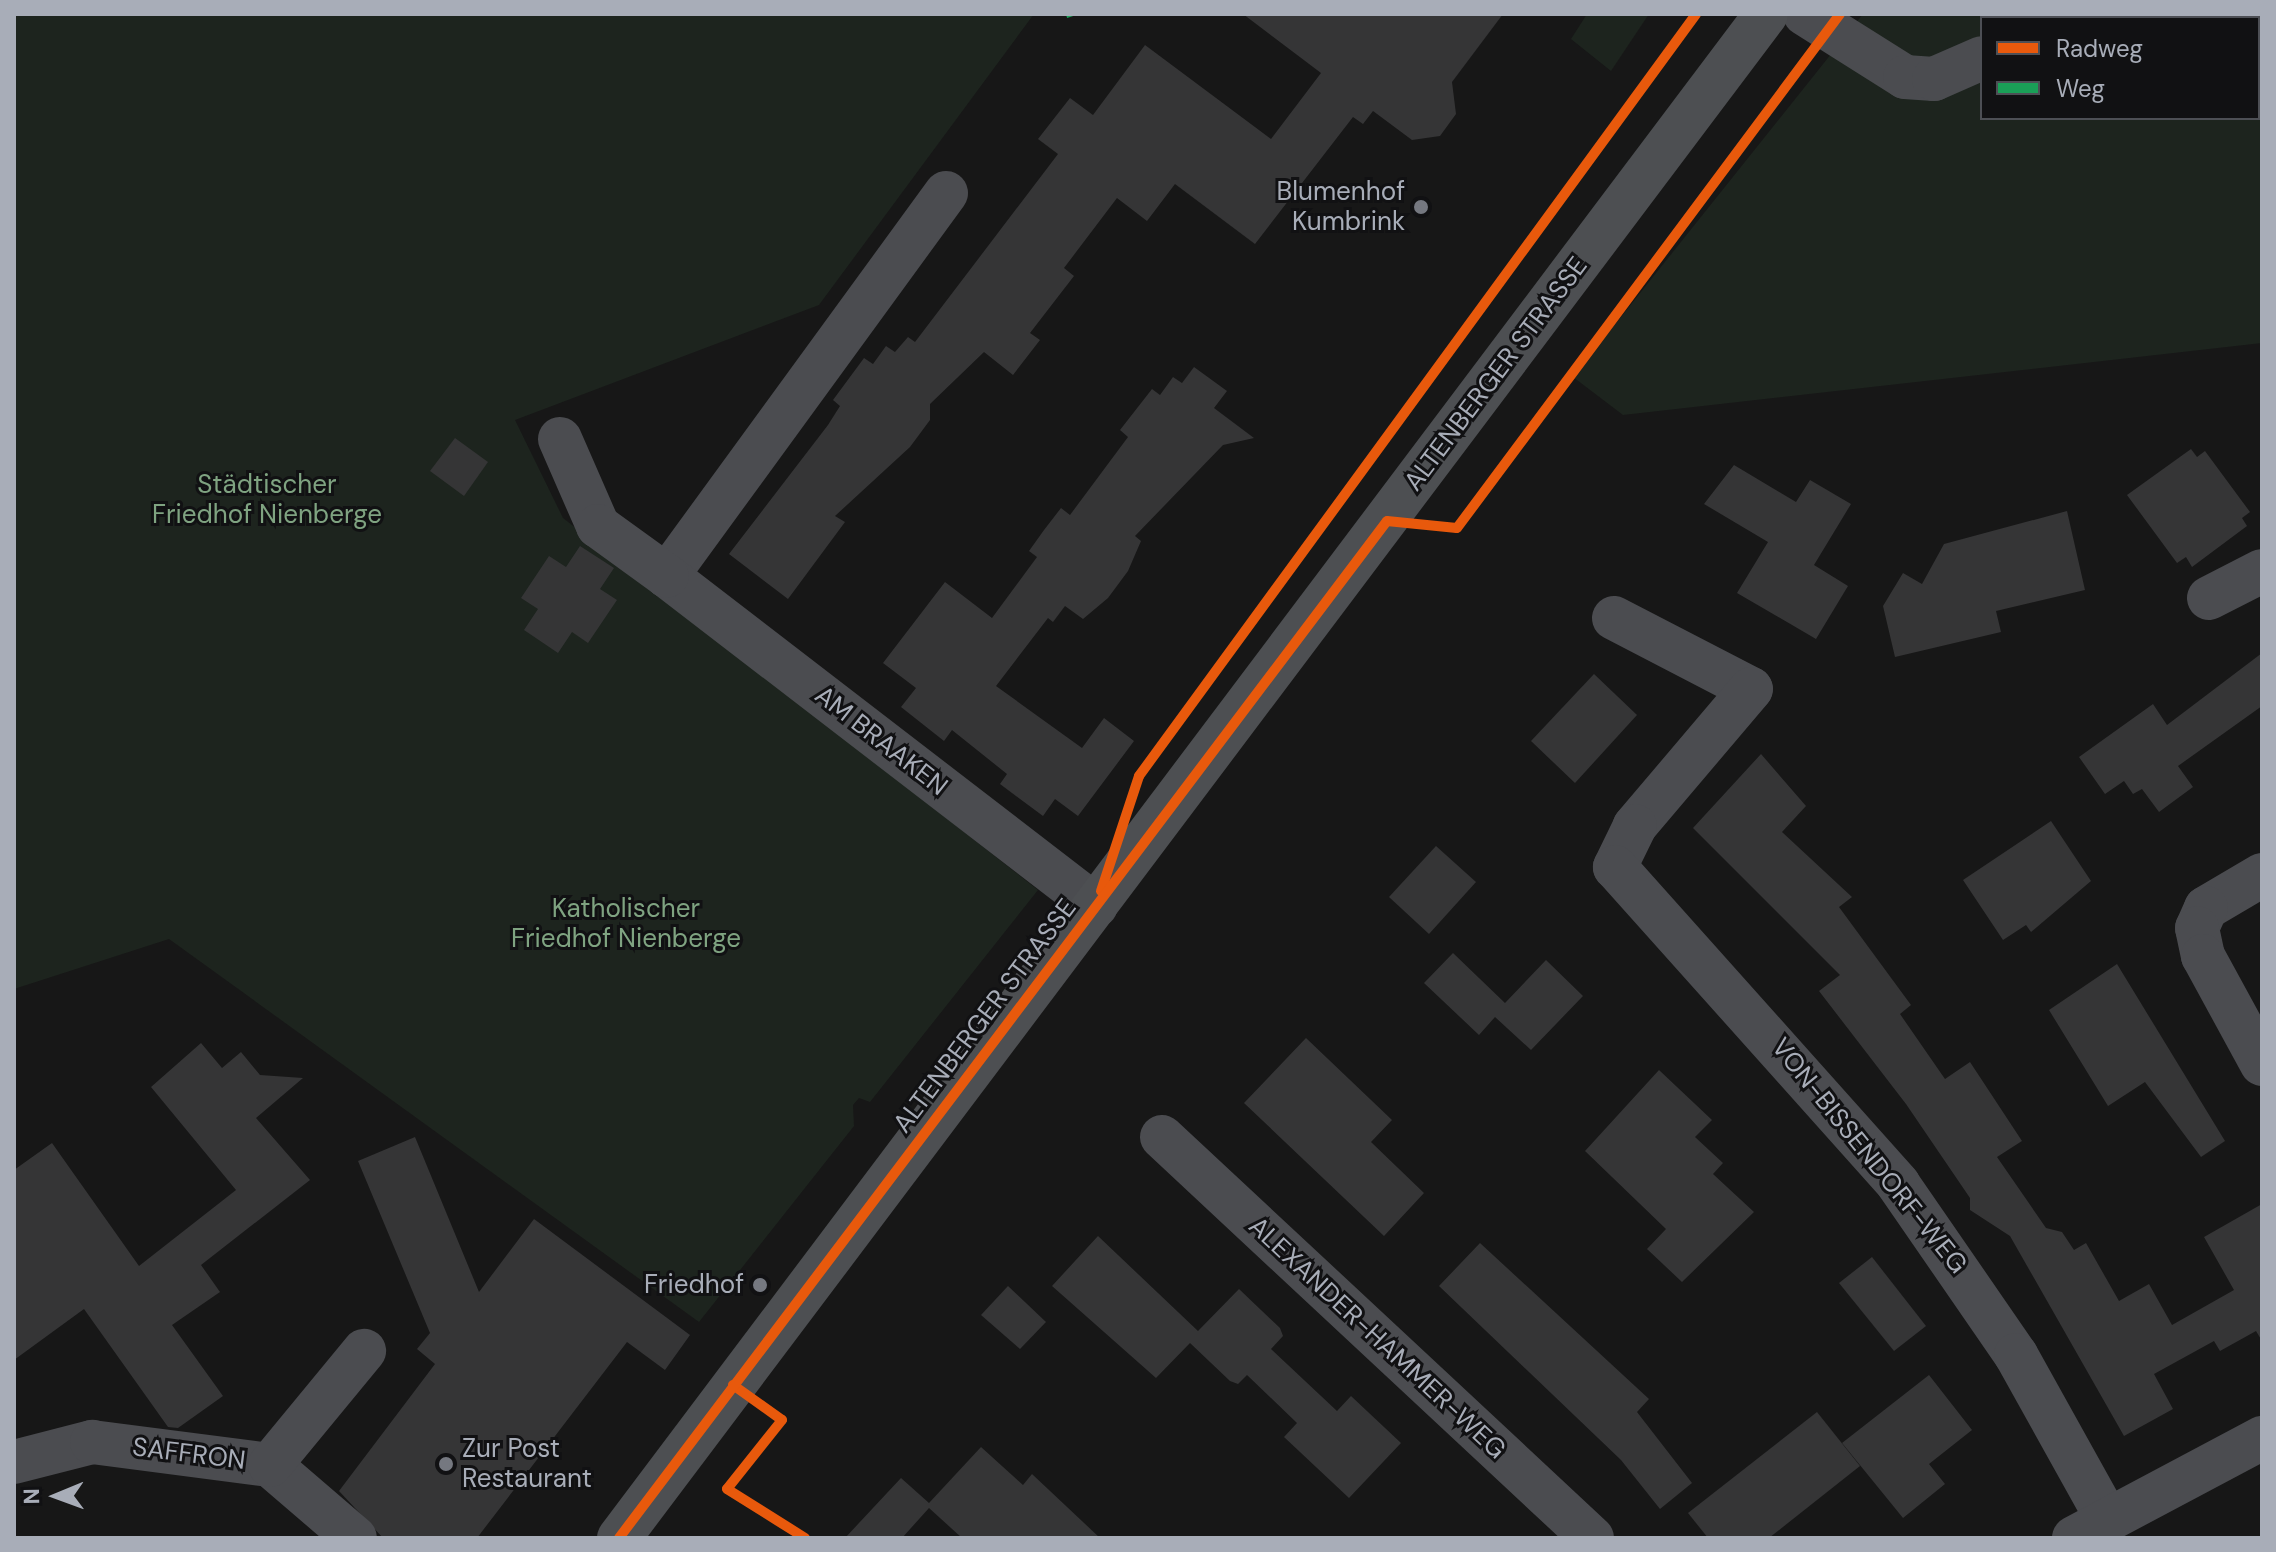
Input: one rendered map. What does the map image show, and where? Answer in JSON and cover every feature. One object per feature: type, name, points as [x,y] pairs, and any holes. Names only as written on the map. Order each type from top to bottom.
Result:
[{"type":"main road","name":"ALTENBERGER STRASSE","points":[[619,1538],[1766,14]]},
{"type":"street","points":[[1805,14],[1905,77],[1934,79],[1980,59]]},
{"type":"street","points":[[667,576],[946,193]]},
{"type":"street","name":"AM BRAAKEN","points":[[560,439],[598,526],[1096,906]]},
{"type":"street","points":[[2209,598],[2262,571]]},
{"type":"street","name":"VON-BISSENDORF-WEG","points":[[1614,618],[1751,689],[1635,826],[1615,867],[1898,1184],[2008,1343],[2090,1527]]},
{"type":"street","points":[[2262,875],[2206,908],[2197,928],[2203,956],[2262,1064]]},
{"type":"street","name":"ALEXANDER-HAMMER-WEG","points":[[1162,1137],[1592,1538]]},
{"type":"street","name":"SAFFRON","points":[[270,1465],[364,1351]]},
{"type":"street","points":[[2090,1527],[2262,1438]]},
{"type":"street","name":"SAFFRON","points":[[14,1462],[92,1442],[270,1465],[355,1538]]},
{"type":"green space","points":[[14,14],[1034,14],[819,305],[515,420],[563,518],[1038,890],[870,1102],[859,1098],[853,1105],[854,1126],[699,1322],[169,939],[14,989]]},
{"type":"green space","points":[[1587,14],[1649,14],[1611,71],[1571,39]]},
{"type":"green space","points":[[1863,14],[2262,14],[2262,343],[1623,415],[1573,377]]},
{"type":"building","points":[[1243,14],[1503,14],[1452,82],[1456,114],[1440,136],[1412,140],[1373,111],[1363,124],[1353,117],[1255,244],[1175,184],[1147,221],[1117,198],[1064,268],[1074,276],[1030,333],[1040,340],[1013,375],[984,352],[930,404],[930,420],[910,447],[835,516],[845,522],[788,599],[729,554],[828,425],[840,406],[833,400],[864,358],[873,364],[886,346],[895,352],[908,337],[915,342],[1058,154],[1038,139],[1070,98],[1093,115],[1145,45],[1271,139],[1321,73]]},
{"type":"building","points":[[1194,367],[1227,391],[1214,408],[1254,438],[1223,445],[1135,536],[1141,541],[1128,571],[1108,598],[1083,619],[1065,606],[1053,622],[1048,618],[996,686],[1082,748],[1104,718],[1134,741],[1078,816],[1055,799],[1043,816],[1000,784],[1007,774],[952,730],[944,741],[901,707],[916,688],[883,663],[945,582],[992,618],[1037,557],[1029,551],[1061,508],[1070,515],[1128,437],[1120,430],[1152,389],[1160,395],[1173,377],[1182,383]]},
{"type":"building","points":[[455,438],[488,462],[464,496],[430,471]]},
{"type":"building","points":[[2191,449],[2197,457],[2205,451],[2250,512],[2242,518],[2247,526],[2192,567],[2186,557],[2177,563],[2127,495]]},
{"type":"building","points":[[1734,465],[1796,502],[1810,480],[1851,504],[1814,565],[1848,586],[1816,639],[1737,593],[1768,542],[1704,504]]},
{"type":"building","points":[[2067,511],[2085,590],[1996,611],[2001,632],[1895,657],[1883,606],[1903,573],[1922,584],[1944,544]]},
{"type":"building","points":[[580,546],[614,568],[600,589],[617,600],[588,643],[572,632],[558,653],[524,630],[538,609],[521,598],[549,556],[566,567]]},
{"type":"building","points":[[2262,653],[2262,706],[2178,766],[2193,787],[2159,812],[2142,789],[2133,794],[2124,781],[2105,794],[2079,757],[2153,704],[2167,725]]},
{"type":"building","points":[[1594,674],[1637,715],[1575,783],[1531,741]]},
{"type":"building","points":[[1761,754],[1806,806],[1782,832],[1852,897],[1839,907],[1911,1005],[1900,1014],[1945,1079],[1970,1062],[2022,1141],[1997,1157],[2046,1228],[2062,1232],[2074,1250],[2086,1243],[2119,1301],[2149,1284],[2172,1325],[2234,1290],[2204,1237],[2262,1204],[2262,1341],[2256,1331],[2220,1351],[2214,1341],[2154,1374],[2173,1409],[2124,1436],[2010,1236],[1970,1210],[1970,1198],[1906,1104],[1819,991],[1840,975],[1693,828]]},
{"type":"building","points":[[2051,821],[2091,881],[2031,932],[2026,925],[2003,940],[1963,880]]},
{"type":"building","points":[[1436,846],[1476,882],[1429,934],[1389,897]]},
{"type":"building","points":[[1453,953],[1505,1003],[1546,960],[1583,996],[1531,1050],[1495,1017],[1479,1035],[1424,983]]},
{"type":"building","points":[[2117,964],[2225,1141],[2201,1157],[2145,1082],[2108,1106],[2049,1010]]},
{"type":"building","points":[[1306,1038],[1392,1120],[1371,1142],[1424,1193],[1384,1236],[1244,1103]]},
{"type":"building","points":[[201,1043],[222,1068],[241,1052],[260,1075],[303,1078],[256,1118],[310,1180],[201,1265],[220,1292],[172,1325],[223,1396],[178,1428],[168,1427],[84,1309],[14,1360],[14,1170],[52,1143],[139,1266],[236,1190],[151,1087]]},
{"type":"building","points":[[1659,1070],[1712,1120],[1695,1137],[1723,1163],[1713,1174],[1754,1212],[1682,1282],[1647,1249],[1666,1229],[1585,1151]]},
{"type":"building","points":[[415,1137],[479,1292],[534,1219],[690,1335],[665,1370],[627,1342],[477,1538],[383,1538],[339,1491],[435,1364],[417,1349],[430,1333],[358,1161]]},
{"type":"building","points":[[1098,1236],[1198,1331],[1239,1289],[1280,1328],[1283,1336],[1271,1349],[1337,1411],[1351,1396],[1401,1443],[1349,1498],[1284,1437],[1297,1423],[1247,1375],[1238,1384],[1230,1381],[1190,1343],[1156,1378],[1052,1286]]},
{"type":"building","points":[[1480,1243],[1649,1399],[1637,1412],[1692,1483],[1660,1509],[1621,1460],[1439,1286]]},
{"type":"building","points":[[1872,1257],[1926,1326],[1894,1351],[1839,1283]]},
{"type":"building","points":[[1008,1286],[1046,1322],[1020,1349],[981,1315]]},
{"type":"building","points":[[1929,1375],[1972,1430],[1929,1464],[1945,1484],[1903,1518],[1842,1443]]},
{"type":"building","points":[[1817,1412],[1860,1466],[1769,1538],[1708,1538],[1688,1513]]},
{"type":"building","points":[[981,1447],[1023,1485],[1032,1474],[1100,1538],[962,1538],[929,1508],[902,1538],[845,1538],[901,1478],[929,1503]]},
{"type":"cycle path","points":[[1101,891],[1139,776],[1696,14]]},
{"type":"cycle path","points":[[619,1538],[1387,521],[1457,528],[1840,14]]},
{"type":"cycle path","points":[[733,1385],[782,1420],[727,1489],[805,1538]]},
{"type":"place","name":"Blumenhof Kumbrink","points":[[1421,207]]},
{"type":"place","name":"Friedhof","points":[[760,1285]]},
{"type":"place","name":"Zur Post Restaurant","points":[[446,1464]]},
{"type":"park label","name":"Städtischer Friedhof Nienberge","points":[[267,500]]},
{"type":"park label","name":"Katholischer Friedhof Nienberge","points":[[626,924]]}]
